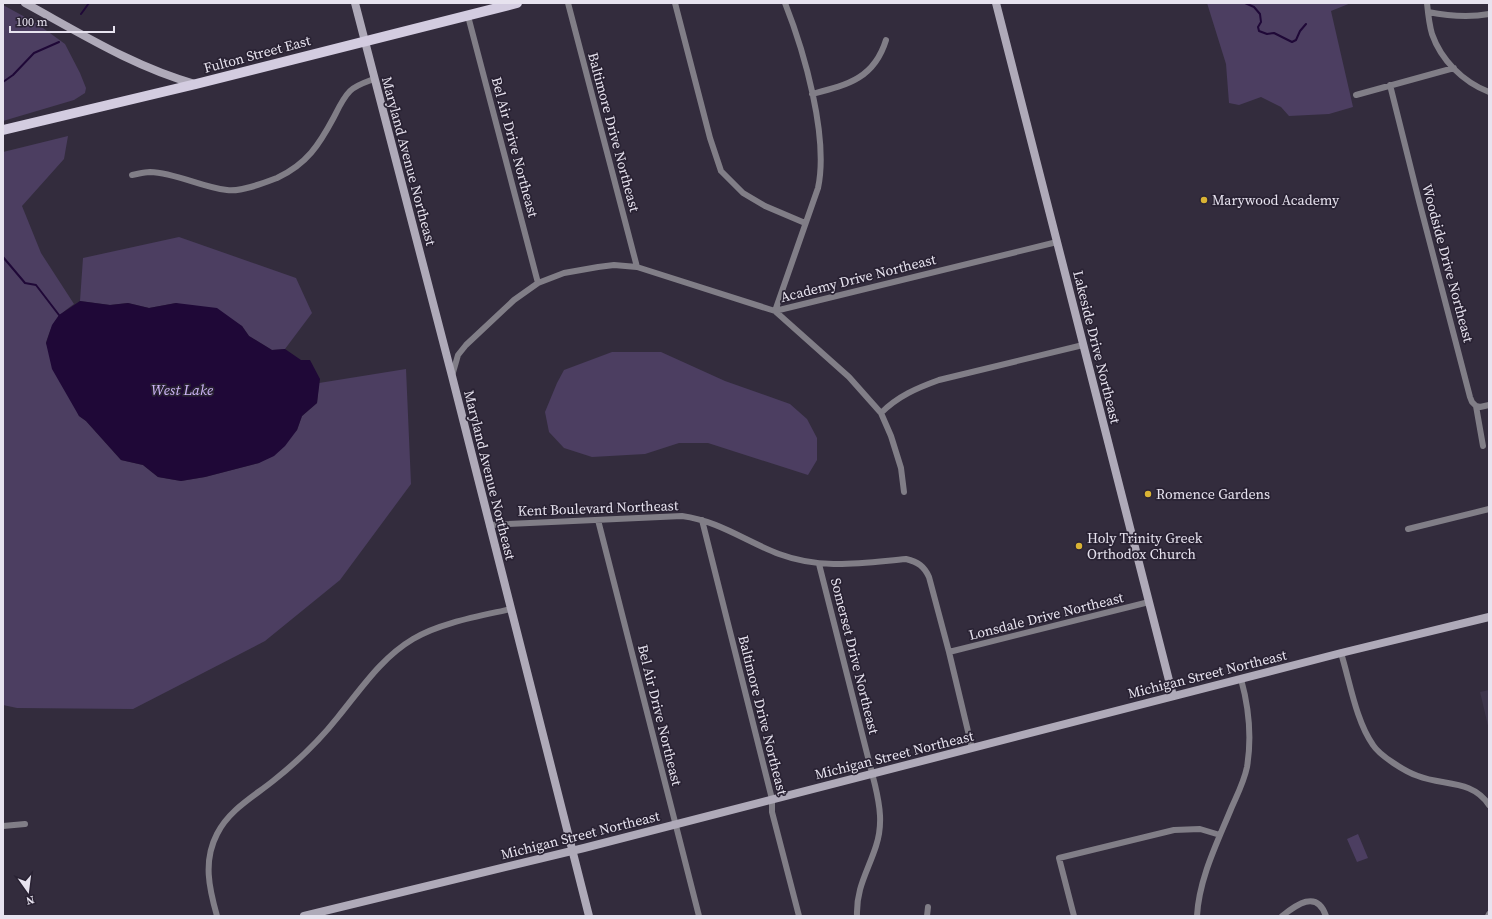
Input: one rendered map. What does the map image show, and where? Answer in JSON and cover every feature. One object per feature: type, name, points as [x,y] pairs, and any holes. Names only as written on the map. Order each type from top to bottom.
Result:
[{"type":"main road","name":"Fulton Street East","points":[[3,130],[196,84],[517,3]]},
{"type":"street","points":[[25,3],[133,61],[167,76],[196,84]]},
{"type":"street","name":"Maryland Avenue Northeast","points":[[355,3],[452,376],[589,916]]},
{"type":"street","name":"Baltimore Drive Northeast","points":[[568,3],[637,267]]},
{"type":"street","points":[[675,3],[710,138],[721,171],[743,193],[765,206],[805,224]]},
{"type":"street","points":[[785,3],[793,24],[812,94],[819,136],[821,174],[818,188],[775,311],[849,377],[881,413],[891,436],[900,468],[904,492]]},
{"type":"street","name":"Lakeside Drive Northeast","points":[[996,3],[1173,696]]},
{"type":"street","points":[[1427,3],[1432,33],[1440,50],[1454,68],[1470,82],[1488,93]]},
{"type":"street","points":[[1428,12],[1453,16],[1489,14]]},
{"type":"street","name":"Bel Air Drive Northeast","points":[[468,16],[538,284]]},
{"type":"street","points":[[812,94],[846,84],[864,74],[878,59],[886,40]]},
{"type":"street","points":[[1356,95],[1454,68]]},
{"type":"street","points":[[132,175],[149,172],[167,174],[201,185],[228,190],[249,187],[277,178],[300,164],[313,151],[349,92],[363,83],[374,80]]},
{"type":"street","name":"Woodside Drive Northeast","points":[[1390,85],[1470,397],[1476,406],[1483,446]]},
{"type":"street","name":"Academy Drive Northeast","points":[[452,376],[458,355],[466,345],[514,300],[538,284],[564,273],[598,266],[614,265],[637,267],[775,311],[1056,242]]},
{"type":"street","points":[[881,413],[899,398],[917,388],[939,380],[1083,345]]},
{"type":"street","points":[[1476,406],[1489,405]]},
{"type":"street","points":[[1408,529],[1489,509]]},
{"type":"street","name":"Kent Boulevard Northeast","points":[[489,525],[682,516],[702,520],[725,528],[779,554],[819,564],[841,565],[906,559],[915,561],[925,569],[929,577],[949,652]]},
{"type":"street","name":"Bel Air Drive Northeast","points":[[598,520],[700,916]]},
{"type":"street","name":"Baltimore Drive Northeast","points":[[702,520],[772,799],[772,812],[799,916]]},
{"type":"street","name":"Somerset Drive Northeast","points":[[819,564],[878,796],[881,822],[876,845],[861,882],[858,895],[857,916]]},
{"type":"street","name":"Lonsdale Drive Northeast","points":[[949,652],[1149,602]]},
{"type":"street","points":[[217,916],[208,880],[208,860],[211,846],[223,822],[290,767],[320,739],[374,672],[388,657],[412,639],[433,630],[511,609]]},
{"type":"street","name":"Michigan Street Northeast","points":[[304,916],[572,851],[1341,653],[1489,617]]},
{"type":"street","points":[[949,652],[972,748]]},
{"type":"street","points":[[1341,653],[1363,728],[1374,747],[1395,764],[1418,776],[1470,788],[1489,805]]},
{"type":"street","points":[[1197,916],[1200,891],[1247,767],[1250,732],[1246,699],[1241,679]]},
{"type":"street","points":[[3,826],[25,824]]},
{"type":"street","points":[[1074,916],[1059,858],[1174,830],[1200,829],[1220,835]]},
{"type":"street","points":[[1282,916],[1296,905],[1307,901],[1320,905],[1324,909],[1326,916]]},
{"type":"street","points":[[928,907],[928,916]]},
{"type":"shaded area","points":[[1207,3],[1351,3],[1331,11],[1353,107],[1329,114],[1289,116],[1281,107],[1261,97],[1239,105],[1229,103],[1226,64]]},
{"type":"shaded area","points":[[3,5],[36,23],[65,44],[80,73],[86,88],[85,93],[74,100],[3,121]]},
{"type":"shaded area","points":[[68,136],[64,159],[22,206],[41,253],[74,304],[63,312],[53,324],[46,343],[79,416],[86,421],[121,460],[143,465],[158,477],[181,481],[205,477],[259,463],[297,430],[302,416],[317,403],[319,383],[406,369],[411,484],[340,580],[265,641],[133,709],[17,708],[3,705],[3,152]]},
{"type":"shaded area","points":[[179,237],[296,278],[312,313],[285,349],[272,350],[249,336],[242,326],[176,303],[149,308],[128,303],[110,305],[80,301],[83,258]]},
{"type":"shaded area","points":[[612,352],[661,352],[725,381],[790,404],[807,419],[817,438],[817,460],[808,475],[708,443],[679,443],[645,454],[592,457],[564,448],[549,432],[545,412],[557,383],[564,370]]},
{"type":"shaded area","points":[[1489,690],[1489,730],[1480,692]]},
{"type":"shaded area","points":[[1358,834],[1368,858],[1357,862],[1347,839]]},
{"type":"water","name":"West Lake","points":[[80,301],[110,305],[128,303],[149,308],[176,303],[217,308],[242,326],[249,336],[272,350],[285,349],[301,360],[310,360],[320,379],[317,403],[302,416],[297,430],[285,446],[274,456],[259,463],[205,477],[181,481],[158,477],[143,465],[121,460],[86,421],[79,416],[52,369],[46,343],[52,325],[59,315]]},
{"type":"waterway","points":[[81,14],[89,3]]},
{"type":"waterway","points":[[1245,3],[1254,7],[1260,14],[1261,22],[1258,27],[1259,31],[1267,34],[1274,33],[1292,42],[1296,40],[1300,31],[1306,24]]},
{"type":"waterway","points":[[3,82],[13,75],[34,53],[59,42]]},
{"type":"waterway","points":[[3,257],[25,283],[36,285],[59,315]]},
{"type":"place","name":"Marywood Academy","points":[[1204,200]]},
{"type":"place","name":"Romence Gardens","points":[[1148,494]]},
{"type":"place","name":"Holy Trinity Greek Orthodox Church","points":[[1079,546]]}]
